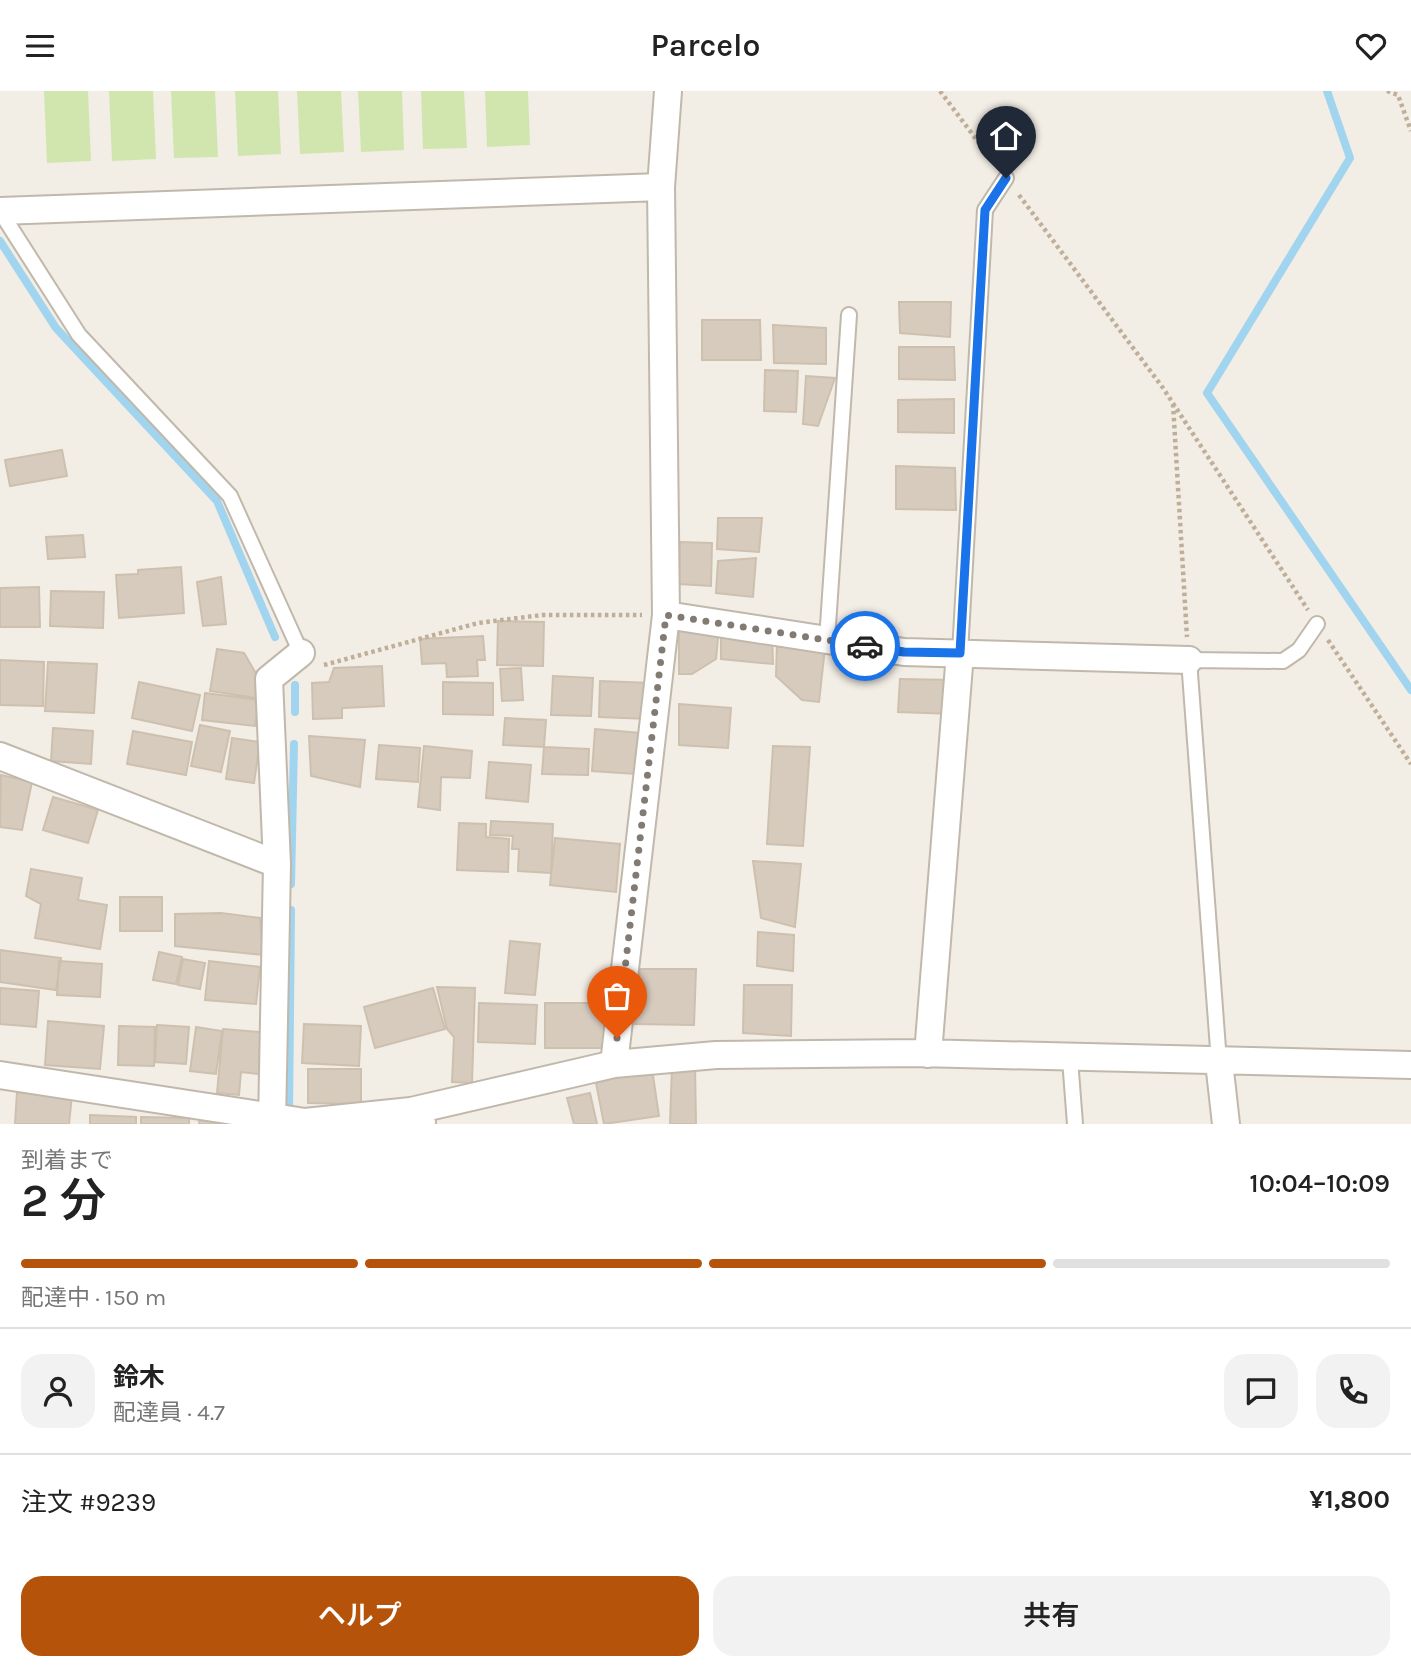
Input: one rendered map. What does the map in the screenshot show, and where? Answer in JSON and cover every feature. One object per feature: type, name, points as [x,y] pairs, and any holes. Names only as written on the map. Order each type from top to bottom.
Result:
[{"type":"street","points":[[614,1064],[666,615],[661,187],[668,91]]},
{"type":"street","points":[[0,211],[661,187]]},
{"type":"street","points":[[666,615],[904,652],[1189,660]]},
{"type":"street","points":[[928,1054],[960,653]]},
{"type":"street","points":[[272,1121],[277,864],[269,679],[298,655]]},
{"type":"street","points":[[0,756],[277,864]]},
{"type":"street","points":[[0,1075],[272,1121],[305,1122],[417,1117],[614,1064],[716,1055],[928,1054],[1411,1065]]},
{"type":"street","points":[[1219,1062],[1226,1124]]},
{"type":"lane","points":[[960,653],[985,210],[1006,178]]},
{"type":"lane","points":[[0,211],[79,335],[230,495],[298,655]]},
{"type":"lane","points":[[827,640],[849,316]]},
{"type":"lane","points":[[1219,1062],[1189,660],[1283,661],[1299,650],[1317,624]]},
{"type":"lane","points":[[1070,1059],[1075,1124]]},
{"type":"path","points":[[940,91],[1173,404],[1411,764]]},
{"type":"path","points":[[1387,91],[1397,93],[1411,131]]},
{"type":"path","points":[[1173,404],[1189,660]]},
{"type":"path","points":[[298,655],[307,669],[478,623],[542,615],[666,615]]},
{"type":"green space","points":[[44,91],[88,91],[91,161],[47,163]]},
{"type":"green space","points":[[109,91],[153,91],[156,159],[112,161]]},
{"type":"green space","points":[[171,91],[215,91],[218,157],[174,158]]},
{"type":"green space","points":[[235,91],[278,91],[281,154],[238,156]]},
{"type":"green space","points":[[297,91],[341,91],[344,152],[300,154]]},
{"type":"green space","points":[[358,91],[402,91],[404,150],[361,152]]},
{"type":"green space","points":[[421,91],[464,91],[467,148],[423,149]]},
{"type":"green space","points":[[485,91],[528,91],[530,145],[487,147]]},
{"type":"building","points":[[899,302],[951,302],[950,337],[900,333]]},
{"type":"building","points":[[702,320],[760,320],[761,360],[702,360]]},
{"type":"building","points":[[773,325],[826,328],[826,364],[774,363]]},
{"type":"building","points":[[899,347],[954,347],[955,380],[899,379]]},
{"type":"building","points":[[765,370],[798,371],[796,412],[764,411]]},
{"type":"building","points":[[806,376],[835,378],[818,426],[803,424]]},
{"type":"building","points":[[954,399],[954,433],[898,432],[898,400]]},
{"type":"building","points":[[62,450],[67,476],[10,486],[5,460]]},
{"type":"building","points":[[896,466],[955,468],[956,510],[896,509]]},
{"type":"building","points":[[718,518],[762,518],[759,552],[717,549]]},
{"type":"building","points":[[83,535],[85,557],[48,559],[46,537]]},
{"type":"building","points":[[680,542],[712,543],[711,586],[679,584]]},
{"type":"building","points":[[756,558],[753,597],[716,593],[718,561]]},
{"type":"building","points":[[181,567],[184,613],[119,618],[116,575],[138,574],[138,570]]},
{"type":"building","points":[[221,577],[226,624],[203,626],[197,582]]},
{"type":"building","points":[[39,587],[40,627],[0,627],[0,588]]},
{"type":"building","points":[[51,591],[104,592],[103,628],[50,626]]},
{"type":"building","points":[[498,621],[544,622],[543,666],[497,665]]},
{"type":"building","points":[[679,627],[719,628],[716,659],[692,674],[679,674]]},
{"type":"building","points":[[721,633],[772,636],[773,664],[721,659]]},
{"type":"building","points":[[483,636],[485,660],[477,660],[478,676],[447,677],[446,663],[422,664],[420,639]]},
{"type":"building","points":[[777,643],[825,648],[819,702],[802,700],[776,676]]},
{"type":"building","points":[[217,649],[244,653],[264,687],[262,699],[210,691]]},
{"type":"building","points":[[0,660],[44,662],[43,706],[0,705]]},
{"type":"building","points":[[48,662],[97,664],[94,713],[45,711]]},
{"type":"building","points":[[382,666],[384,706],[342,708],[342,718],[313,719],[312,683],[329,682],[334,668]]},
{"type":"building","points":[[521,668],[523,700],[502,701],[500,669]]},
{"type":"building","points":[[553,676],[593,678],[591,716],[551,715]]},
{"type":"building","points":[[900,679],[955,680],[954,714],[898,712]]},
{"type":"building","points":[[600,681],[651,683],[649,719],[599,717]]},
{"type":"building","points":[[139,682],[200,695],[192,731],[132,718]]},
{"type":"building","points":[[443,682],[493,683],[493,715],[443,714]]},
{"type":"building","points":[[205,693],[259,700],[255,726],[202,720]]},
{"type":"building","points":[[679,704],[731,708],[728,748],[679,745]]},
{"type":"building","points":[[505,718],[546,720],[544,747],[503,745]]},
{"type":"building","points":[[200,725],[230,731],[221,772],[191,766]]},
{"type":"building","points":[[53,728],[93,731],[91,764],[51,761]]},
{"type":"building","points":[[595,729],[640,733],[636,774],[592,771]]},
{"type":"building","points":[[133,731],[192,742],[186,775],[127,764]]},
{"type":"building","points":[[309,736],[365,740],[360,787],[311,776]]},
{"type":"building","points":[[232,738],[260,742],[254,783],[226,779]]},
{"type":"building","points":[[379,745],[420,748],[418,782],[376,779]]},
{"type":"building","points":[[424,746],[472,751],[470,778],[441,777],[440,810],[418,807]]},
{"type":"building","points":[[773,746],[810,747],[803,846],[767,844]]},
{"type":"building","points":[[544,747],[589,749],[588,775],[542,774]]},
{"type":"building","points":[[489,762],[531,765],[528,802],[486,798]]},
{"type":"building","points":[[1,775],[32,782],[22,830],[0,827]]},
{"type":"building","points":[[53,797],[98,810],[88,843],[43,830]]},
{"type":"building","points":[[491,821],[553,824],[551,873],[518,871],[519,849],[512,849],[513,836],[490,835]]},
{"type":"building","points":[[459,823],[486,824],[486,837],[509,839],[508,872],[457,870]]},
{"type":"building","points":[[555,838],[620,844],[616,892],[550,885]]},
{"type":"building","points":[[753,861],[801,864],[795,927],[761,918]]},
{"type":"building","points":[[31,869],[82,878],[78,900],[107,905],[100,949],[35,938],[41,904],[26,896]]},
{"type":"building","points":[[120,897],[162,897],[162,931],[120,931]]},
{"type":"building","points":[[221,913],[260,918],[263,955],[175,946],[175,914]]},
{"type":"building","points":[[758,932],[794,935],[793,971],[757,966]]},
{"type":"building","points":[[510,941],[540,944],[535,995],[505,993]]},
{"type":"building","points":[[0,950],[61,958],[56,990],[0,982]]},
{"type":"building","points":[[159,952],[182,957],[176,984],[153,980]]},
{"type":"building","points":[[183,959],[205,963],[200,989],[178,985]]},
{"type":"building","points":[[59,961],[102,964],[100,997],[57,995]]},
{"type":"building","points":[[209,961],[260,967],[256,1004],[205,1000]]},
{"type":"building","points":[[640,969],[696,969],[694,1025],[635,1024]]},
{"type":"building","points":[[744,985],[792,985],[791,1036],[743,1033]]},
{"type":"building","points":[[437,987],[475,988],[472,1083],[452,1082],[454,1037],[447,1029]]},
{"type":"building","points":[[0,988],[39,991],[36,1027],[0,1024]]},
{"type":"building","points":[[433,988],[445,1029],[375,1048],[364,1007]]},
{"type":"building","points":[[479,1003],[537,1005],[535,1044],[478,1042]]},
{"type":"building","points":[[545,1003],[604,1003],[604,1048],[545,1048]]},
{"type":"building","points":[[48,1021],[104,1026],[100,1069],[45,1065]]},
{"type":"building","points":[[304,1024],[361,1026],[359,1066],[302,1063]]},
{"type":"building","points":[[157,1025],[189,1027],[186,1064],[155,1062]]},
{"type":"building","points":[[119,1026],[155,1027],[154,1066],[118,1065]]},
{"type":"building","points":[[196,1027],[222,1031],[216,1074],[190,1071]]},
{"type":"building","points":[[223,1029],[271,1033],[268,1075],[241,1072],[239,1095],[217,1093]]},
{"type":"building","points":[[672,1066],[695,1066],[696,1124],[670,1124]]},
{"type":"building","points":[[308,1069],[361,1069],[361,1104],[308,1103]]},
{"type":"building","points":[[652,1069],[659,1116],[604,1124],[596,1083]]},
{"type":"building","points":[[17,1092],[72,1095],[69,1124],[15,1124]]},
{"type":"building","points":[[590,1093],[597,1124],[574,1124],[567,1098]]},
{"type":"building","points":[[90,1115],[136,1117],[136,1124],[90,1124]]},
{"type":"building","points":[[200,1116],[256,1124],[199,1124]]},
{"type":"building","points":[[141,1117],[189,1118],[189,1124],[141,1124]]},
{"type":"waterway","points":[[1327,91],[1350,158],[1207,393],[1411,690]]},
{"type":"waterway","points":[[0,241],[56,328],[217,501],[275,637]]},
{"type":"waterway","points":[[295,685],[295,712]]},
{"type":"waterway","points":[[291,884],[294,744]]},
{"type":"waterway","points":[[289,1114],[291,910]]},
{"type":"way so far","points":[[617,1038],[666,615],[865,646]]},
{"type":"route","points":[[865,646],[904,652],[960,653],[985,210],[1006,178]]}]
